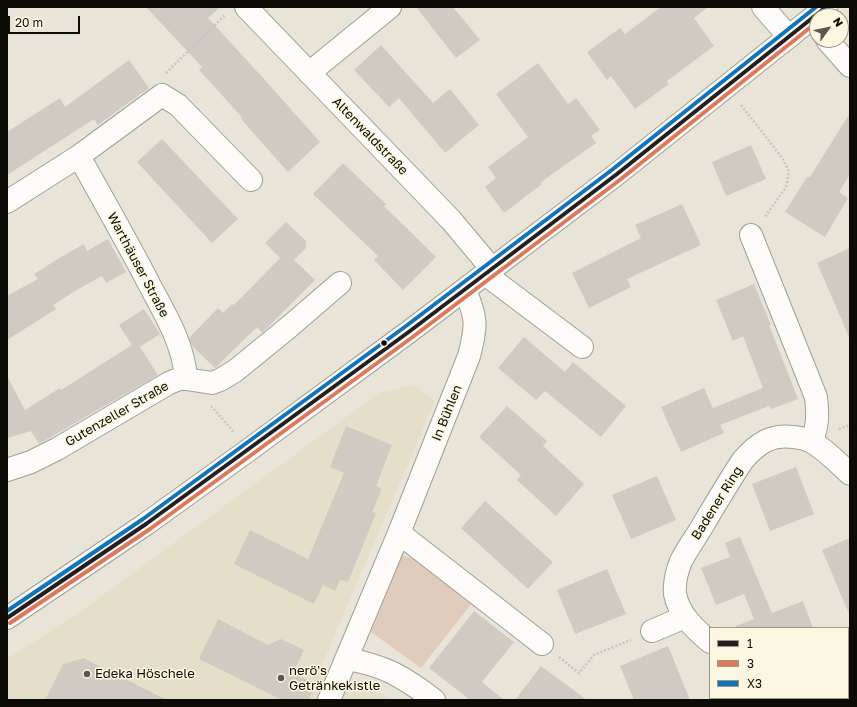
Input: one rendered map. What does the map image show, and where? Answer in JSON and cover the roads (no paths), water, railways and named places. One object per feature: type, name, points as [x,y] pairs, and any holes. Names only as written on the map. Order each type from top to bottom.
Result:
[{"type":"street","points":[[309,73],[390,7]]},
{"type":"street","points":[[763,7],[789,37]]},
{"type":"street","name":"Altenwaldstraße","points":[[237,10],[309,73],[451,220],[488,271],[582,347]]},
{"type":"street","points":[[7,618],[139,528],[250,449],[465,290],[488,271],[618,174],[789,37],[809,24]]},
{"type":"street","points":[[834,48],[850,66]]},
{"type":"street","points":[[7,202],[79,156],[162,95],[178,105],[251,180]]},
{"type":"street","name":"Warthäuser Straße","points":[[79,156],[167,319],[181,349],[186,379]]},
{"type":"street","points":[[751,236],[816,397],[818,411],[817,426],[812,441]]},
{"type":"street","name":"Gutenzeller Straße","points":[[7,470],[43,456],[169,383],[179,379],[212,383],[220,380],[235,371],[289,328],[340,282]]},
{"type":"street","name":"In Bühlen","points":[[329,700],[470,356],[475,320],[472,306],[465,290]]},
{"type":"street","name":"Badener Ring","points":[[709,641],[694,628],[679,606],[675,584],[676,574],[682,561],[743,460],[752,450],[767,440],[790,437],[812,441],[850,474]]},
{"type":"street","points":[[398,533],[542,644]]},
{"type":"street","points":[[652,631],[685,616]]},
{"type":"street","points":[[346,659],[366,662],[384,668],[416,686],[434,700]]},
{"type":"place","name":"Edeka Höschele","points":[[87,674]]},
{"type":"place","name":"nerö's Getränkekistle","points":[[281,678]]}]
